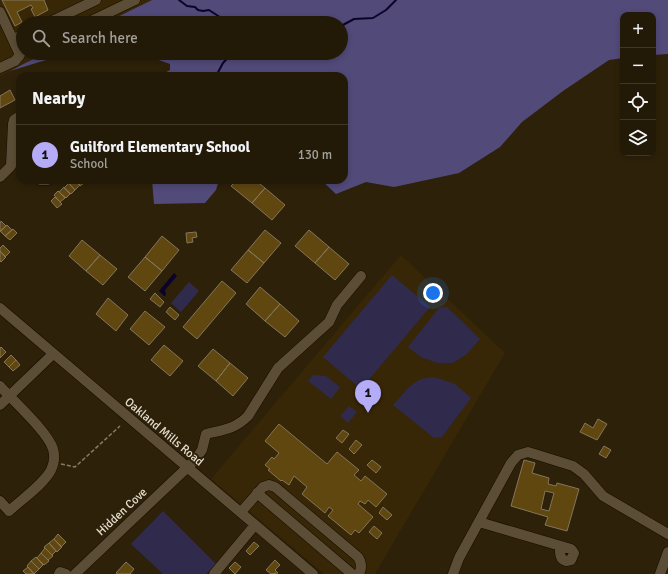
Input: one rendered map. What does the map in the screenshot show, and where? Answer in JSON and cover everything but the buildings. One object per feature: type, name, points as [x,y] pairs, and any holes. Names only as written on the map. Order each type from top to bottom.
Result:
[{"type":"street","points":[[63,16],[96,0]]},
{"type":"street","points":[[101,16],[135,0]]},
{"type":"street","points":[[0,12],[16,43]]},
{"type":"street","points":[[0,68],[16,60]]},
{"type":"street","points":[[0,177],[16,168],[13,124],[16,119]]},
{"type":"street","name":"Hidden Cove","points":[[75,574],[195,460],[202,450],[206,434],[233,428],[248,416],[278,368],[329,322],[337,305],[361,276]]},
{"type":"street","name":"Oakland Mills Road","points":[[0,308],[187,468],[241,512],[307,572]]},
{"type":"street","points":[[0,405],[53,354]]},
{"type":"street","points":[[0,386],[46,435],[53,449],[54,463],[43,480],[9,511],[0,501]]},
{"type":"street","points":[[453,574],[459,558],[511,463],[518,455],[528,452],[574,466],[584,474],[603,496],[668,534]]},
{"type":"street","points":[[241,512],[263,487],[269,485],[275,486],[358,557],[362,567],[358,574]]},
{"type":"street","points":[[257,493],[352,574]]},
{"type":"street","points":[[479,522],[560,546]]},
{"type":"street","points":[[214,574],[255,525]]},
{"type":"street","points":[[660,574],[668,552]]},
{"type":"street","points":[[58,574],[60,572],[66,574]]},
{"type":"path","points":[[54,463],[75,467],[120,426]]},
{"type":"shaded area","points":[[0,0],[152,0],[119,16],[16,16],[16,60],[31,60],[0,76]]},
{"type":"shaded area","points":[[152,0],[668,0],[668,54],[656,55],[656,12],[620,12],[620,58],[609,60],[563,91],[522,122],[500,147],[459,173],[394,187],[366,182],[336,194],[325,184],[348,184],[348,72],[166,72],[170,70],[170,64],[159,60],[348,60],[348,16],[119,16]]},
{"type":"shaded area","points":[[31,60],[46,60],[10,71]]},
{"type":"shaded area","points":[[152,184],[218,184],[216,190],[205,203],[154,204]]},
{"type":"shaded area","points":[[401,255],[505,353],[375,574],[324,574],[211,479]]},
{"type":"shaded area","points":[[174,273],[177,276],[165,290],[166,295],[164,296],[159,291]]},
{"type":"shaded area","points":[[392,275],[430,307],[361,389],[323,357]]},
{"type":"shaded area","points":[[189,282],[199,291],[181,312],[171,303]]},
{"type":"shaded area","points":[[447,307],[480,339],[466,355],[452,363],[437,363],[421,357],[408,347],[439,308]]},
{"type":"shaded area","points":[[313,375],[326,376],[340,387],[331,399],[308,381]]},
{"type":"shaded area","points":[[434,377],[455,384],[471,398],[442,437],[434,438],[393,405],[410,386],[421,379]]},
{"type":"shaded area","points":[[349,406],[357,412],[348,423],[340,416]]},
{"type":"shaded area","points":[[163,511],[216,564],[206,574],[163,574],[131,544]]},
{"type":"waterway","points":[[179,0],[187,6],[195,7],[198,10],[203,11],[209,10],[218,16]]},
{"type":"waterway","points":[[348,22],[354,19],[373,18],[386,10],[396,0]]},
{"type":"waterway","points":[[218,72],[226,60]]},
{"type":"place","name":"Guilford Elementary School","points":[[368,413]]}]
